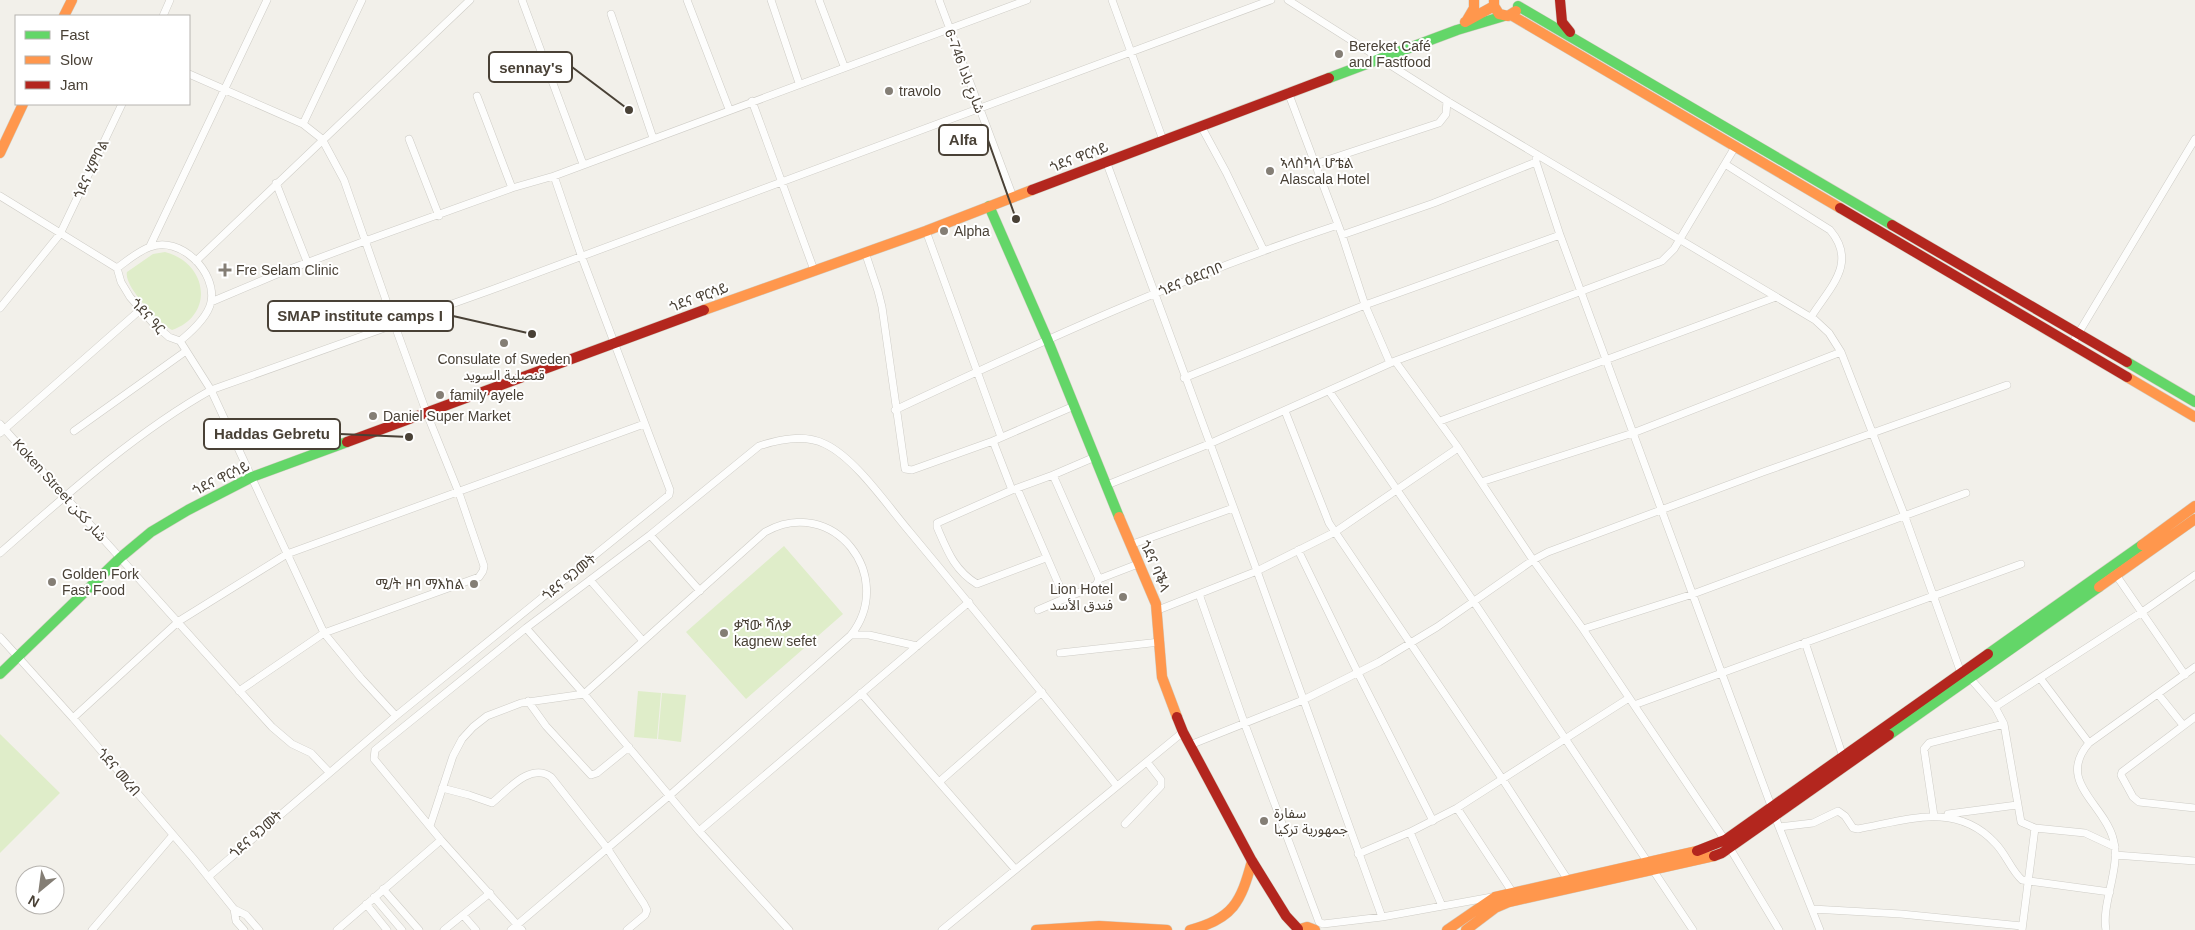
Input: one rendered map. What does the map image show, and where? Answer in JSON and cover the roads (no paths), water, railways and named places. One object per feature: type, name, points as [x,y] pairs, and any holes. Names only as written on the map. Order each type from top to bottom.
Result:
[{"type":"main road","points":[[65,15],[72,0]]},
{"type":"main road","points":[[1467,20],[1474,8],[1474,0]]},
{"type":"main road","points":[[1560,0],[1562,22],[1578,40]]},
{"type":"main road","points":[[1457,30],[1467,20],[1492,2],[1496,11],[1507,15],[1735,147],[2195,417]]},
{"type":"main road","points":[[1507,15],[1516,11],[1520,2],[1578,40],[1765,151],[2195,402]]},
{"type":"main road","name":"ጎደና ዋርሳይ","points":[[0,674],[121,557],[151,532],[252,477],[814,270],[926,231],[1288,92],[1457,30],[1507,15]]},
{"type":"main road","points":[[0,153],[23,105]]},
{"type":"main road","name":"ጎደና ባቕላ","points":[[989,206],[1048,341],[1158,610],[1162,677],[1184,732],[1252,861],[1286,916],[1298,930]]},
{"type":"main road","points":[[1466,930],[1495,908],[1510,902],[1709,858],[1774,811],[1970,678],[2113,572],[2195,506]]},
{"type":"main road","points":[[1774,811],[1843,757],[1961,673],[2195,519]]},
{"type":"main road","points":[[1447,930],[1495,897],[1727,844]]},
{"type":"main road","points":[[1190,930],[1201,928],[1222,918],[1234,908],[1244,893],[1252,861]]},
{"type":"main road","points":[[1483,930],[1484,916]]},
{"type":"main road","points":[[1036,930],[1099,926],[1167,930]]},
{"type":"main road","points":[[1298,930],[1307,927],[1315,930]]},
{"type":"street","points":[[163,15],[170,0]]},
{"type":"street","points":[[150,246],[267,0]]},
{"type":"street","points":[[303,124],[362,0]]},
{"type":"street","points":[[196,261],[470,0]]},
{"type":"street","points":[[522,0],[583,164]]},
{"type":"street","points":[[687,0],[728,109]]},
{"type":"street","points":[[771,0],[799,83]]},
{"type":"street","points":[[819,0],[844,66]]},
{"type":"street","name":"شارع بادا 746-6","points":[[939,0],[1013,197]]},
{"type":"street","points":[[211,302],[282,272],[512,188],[554,176],[728,109],[1027,0]]},
{"type":"street","points":[[1112,0],[1163,140]]},
{"type":"street","points":[[0,552],[66,496],[177,409],[211,390],[394,326],[581,255],[980,110],[1271,0]]},
{"type":"street","points":[[1288,0],[1448,101],[1811,318],[1829,332],[1841,352],[1904,514],[1961,673]]},
{"type":"street","points":[[611,14],[653,138]]},
{"type":"street","points":[[190,74],[303,124],[322,139],[344,180],[394,326],[459,493],[484,566],[479,577],[324,634],[239,691]]},
{"type":"street","points":[[1288,92],[1342,235],[1365,306],[1392,362],[1440,422],[1533,560],[1634,704],[1727,844],[1778,930]]},
{"type":"street","points":[[476,96],[512,188]]},
{"type":"street","points":[[752,101],[814,270]]},
{"type":"street","points":[[1315,164],[1439,123],[1446,114],[1448,101]]},
{"type":"street","name":"ጎደና ሂምቦል","points":[[0,308],[60,234],[122,105]]},
{"type":"street","points":[[1201,126],[1226,172],[1264,251]]},
{"type":"street","points":[[409,138],[439,216]]},
{"type":"street","points":[[2072,344],[2195,139]]},
{"type":"street","points":[[1107,485],[1209,444],[1392,362],[1662,261],[1669,256],[1680,239],[1735,147]]},
{"type":"street","points":[[1536,154],[1536,162],[1560,235],[1608,360],[1661,510],[1779,827],[1820,930]]},
{"type":"street","points":[[1106,162],[1382,917]]},
{"type":"street","points":[[1342,235],[1434,203],[1536,162]]},
{"type":"street","points":[[1725,164],[1830,230],[1839,240],[1843,260],[1840,271],[1811,318]]},
{"type":"street","name":"ጎደና ዓጋመት","points":[[208,876],[328,771],[667,498],[670,490],[581,255],[554,176]]},
{"type":"street","points":[[276,183],[308,264]]},
{"type":"street","points":[[0,196],[117,268],[150,246],[165,244],[185,252],[196,261],[206,276],[211,289],[211,302],[199,322],[180,341]]},
{"type":"street","name":"ጎደና ዕደርባቦ","points":[[895,410],[976,372],[1154,295],[1264,251],[1338,225]]},
{"type":"street","points":[[926,231],[1000,437]]},
{"type":"street","points":[[1184,378],[1365,306],[1560,235]]},
{"type":"street","points":[[864,252],[882,307],[904,466],[910,471],[993,441],[1074,406]]},
{"type":"street","name":"ጎደና ዓር","points":[[117,268],[121,282],[140,310],[169,337],[180,341],[211,390],[324,634],[396,716]]},
{"type":"street","points":[[1440,422],[1776,297]]},
{"type":"street","points":[[2,428],[140,310]]},
{"type":"street","points":[[74,431],[186,351]]},
{"type":"street","points":[[1481,482],[1633,432],[1841,352]]},
{"type":"street","points":[[1190,745],[1303,700],[1410,645],[1533,560],[1548,552],[2008,386]]},
{"type":"street","points":[[1330,391],[1474,602],[1693,930]]},
{"type":"street","points":[[1285,411],[1329,523],[1503,780],[1568,880]]},
{"type":"street","points":[[73,718],[179,621],[286,554],[459,493],[644,424]]},
{"type":"street","name":"Koken Street شار ككن","points":[[2,428],[66,496],[284,739],[311,753],[328,771]]},
{"type":"street","points":[[519,927],[441,840],[374,760],[375,750],[526,628],[650,535],[759,446],[778,440],[811,439],[825,444],[853,465],[969,602],[1118,786]]},
{"type":"street","points":[[993,441],[1065,599]]},
{"type":"street","points":[[1158,610],[1257,571],[1335,532],[1458,448]]},
{"type":"street","points":[[1046,558],[977,584],[967,578],[951,559],[937,523],[1095,457]]},
{"type":"street","points":[[1053,475],[1100,579]]},
{"type":"street","points":[[1583,629],[1693,594],[1966,492]]},
{"type":"street","points":[[1130,545],[1233,508]]},
{"type":"street","points":[[430,826],[453,756],[462,739],[472,727],[487,716],[528,701],[584,694],[765,532],[775,527],[793,523],[822,526],[840,535],[849,544],[857,555],[866,578],[866,597],[862,618],[851,635],[519,927],[511,930]]},
{"type":"street","points":[[650,535],[700,591]]},
{"type":"street","points":[[1298,550],[1433,821]]},
{"type":"street","points":[[1038,610],[1096,584],[1100,579],[1138,564]]},
{"type":"street","points":[[1634,704],[1722,674],[2021,564]]},
{"type":"street","points":[[2113,572],[2185,675]]},
{"type":"street","points":[[1995,707],[2142,612],[2195,575]]},
{"type":"street","points":[[590,580],[643,641]]},
{"type":"street","points":[[1198,594],[1317,919],[1323,924],[1382,917],[1495,897]]},
{"type":"street","points":[[699,831],[969,602]]},
{"type":"street","points":[[526,628],[699,831],[789,930]]},
{"type":"street","points":[[851,635],[869,635],[918,646]]},
{"type":"street","name":"ጎደና መረብ","points":[[0,637],[73,718],[234,909],[246,915],[259,930]]},
{"type":"street","points":[[1060,653],[1160,642]]},
{"type":"street","points":[[1805,642],[1843,757]]},
{"type":"street","points":[[2106,930],[2115,855],[2114,839],[2108,826],[2078,780],[2077,763],[2079,756],[2089,743],[2195,667]]},
{"type":"street","points":[[1970,678],[1995,707],[2004,724],[2017,805],[2022,822],[2035,828],[2079,831],[2099,838],[2115,847]]},
{"type":"street","points":[[2040,678],[2089,743]]},
{"type":"street","points":[[939,782],[1042,692]]},
{"type":"street","points":[[861,693],[1015,869]]},
{"type":"street","points":[[2158,694],[2183,725]]},
{"type":"street","points":[[1358,854],[1410,832],[1457,808],[1629,698]]},
{"type":"street","points":[[528,701],[546,726],[591,775],[597,773],[629,747]]},
{"type":"street","points":[[2195,717],[2122,772],[2121,778],[2133,797],[2139,802],[2195,808]]},
{"type":"street","points":[[1936,816],[1924,749],[1926,746],[2004,724]]},
{"type":"street","points":[[942,930],[1184,732]]},
{"type":"street","points":[[1125,824],[1161,786],[1162,780],[1147,762]]},
{"type":"street","points":[[442,788],[492,804],[523,778],[533,774],[544,773],[551,777],[607,848],[647,910],[645,915],[627,930]]},
{"type":"street","points":[[1779,827],[1813,823],[1838,811],[1845,816],[1853,828],[1858,829],[2017,805]]},
{"type":"street","points":[[1457,808],[1513,893]]},
{"type":"street","points":[[1936,816],[1963,821],[1990,837],[2006,856],[2018,876],[2029,882],[2110,892]]},
{"type":"street","points":[[1812,910],[1901,914],[2022,928],[2035,828]]},
{"type":"street","points":[[1410,832],[1442,906]]},
{"type":"street","points":[[92,930],[173,835]]},
{"type":"street","points":[[337,930],[441,840]]},
{"type":"street","points":[[2115,855],[2195,861]]},
{"type":"street","points":[[383,889],[419,930]]},
{"type":"street","points":[[444,930],[490,893]]},
{"type":"street","points":[[374,897],[402,930]]},
{"type":"street","points":[[366,904],[387,930]]},
{"type":"street","name":"ጎደና መረብ","points":[[234,909],[236,921],[244,930]]},
{"type":"street","points":[[463,915],[476,930]]},
{"type":"place","name":"Bereket Café and Fastfood","points":[[1339,54]]},
{"type":"place","name":"travolo","points":[[889,91]]},
{"type":"place","name":"sennay's","points":[[629,110]]},
{"type":"place","name":"ኣላስካላ ሆቴል Alascala Hotel","points":[[1270,171]]},
{"type":"place","name":"Alfa","points":[[1016,219]]},
{"type":"place","name":"Alpha","points":[[944,231]]},
{"type":"place","name":"Fre Selam Clinic","points":[[225,270]]},
{"type":"place","name":"SMAP institute camps I","points":[[532,334]]},
{"type":"place","name":"Consulate of Sweden قنصلية السويد","points":[[504,343]]},
{"type":"place","name":"family ayele","points":[[440,395]]},
{"type":"place","name":"Daniel Super Market","points":[[373,416]]},
{"type":"place","name":"Haddas Gebretu","points":[[409,437]]},
{"type":"place","name":"Golden Fork Fast Food","points":[[52,582]]},
{"type":"place","name":"ሚ/ት ዞባ ማእከል","points":[[474,584]]},
{"type":"place","name":"Lion Hotel فندق الأسد","points":[[1123,597]]},
{"type":"place","name":"ቃኘው ሻለቃ kagnew sefet","points":[[724,633]]},
{"type":"place","name":"سفارة جمهورية تركيا","points":[[1264,821]]}]
